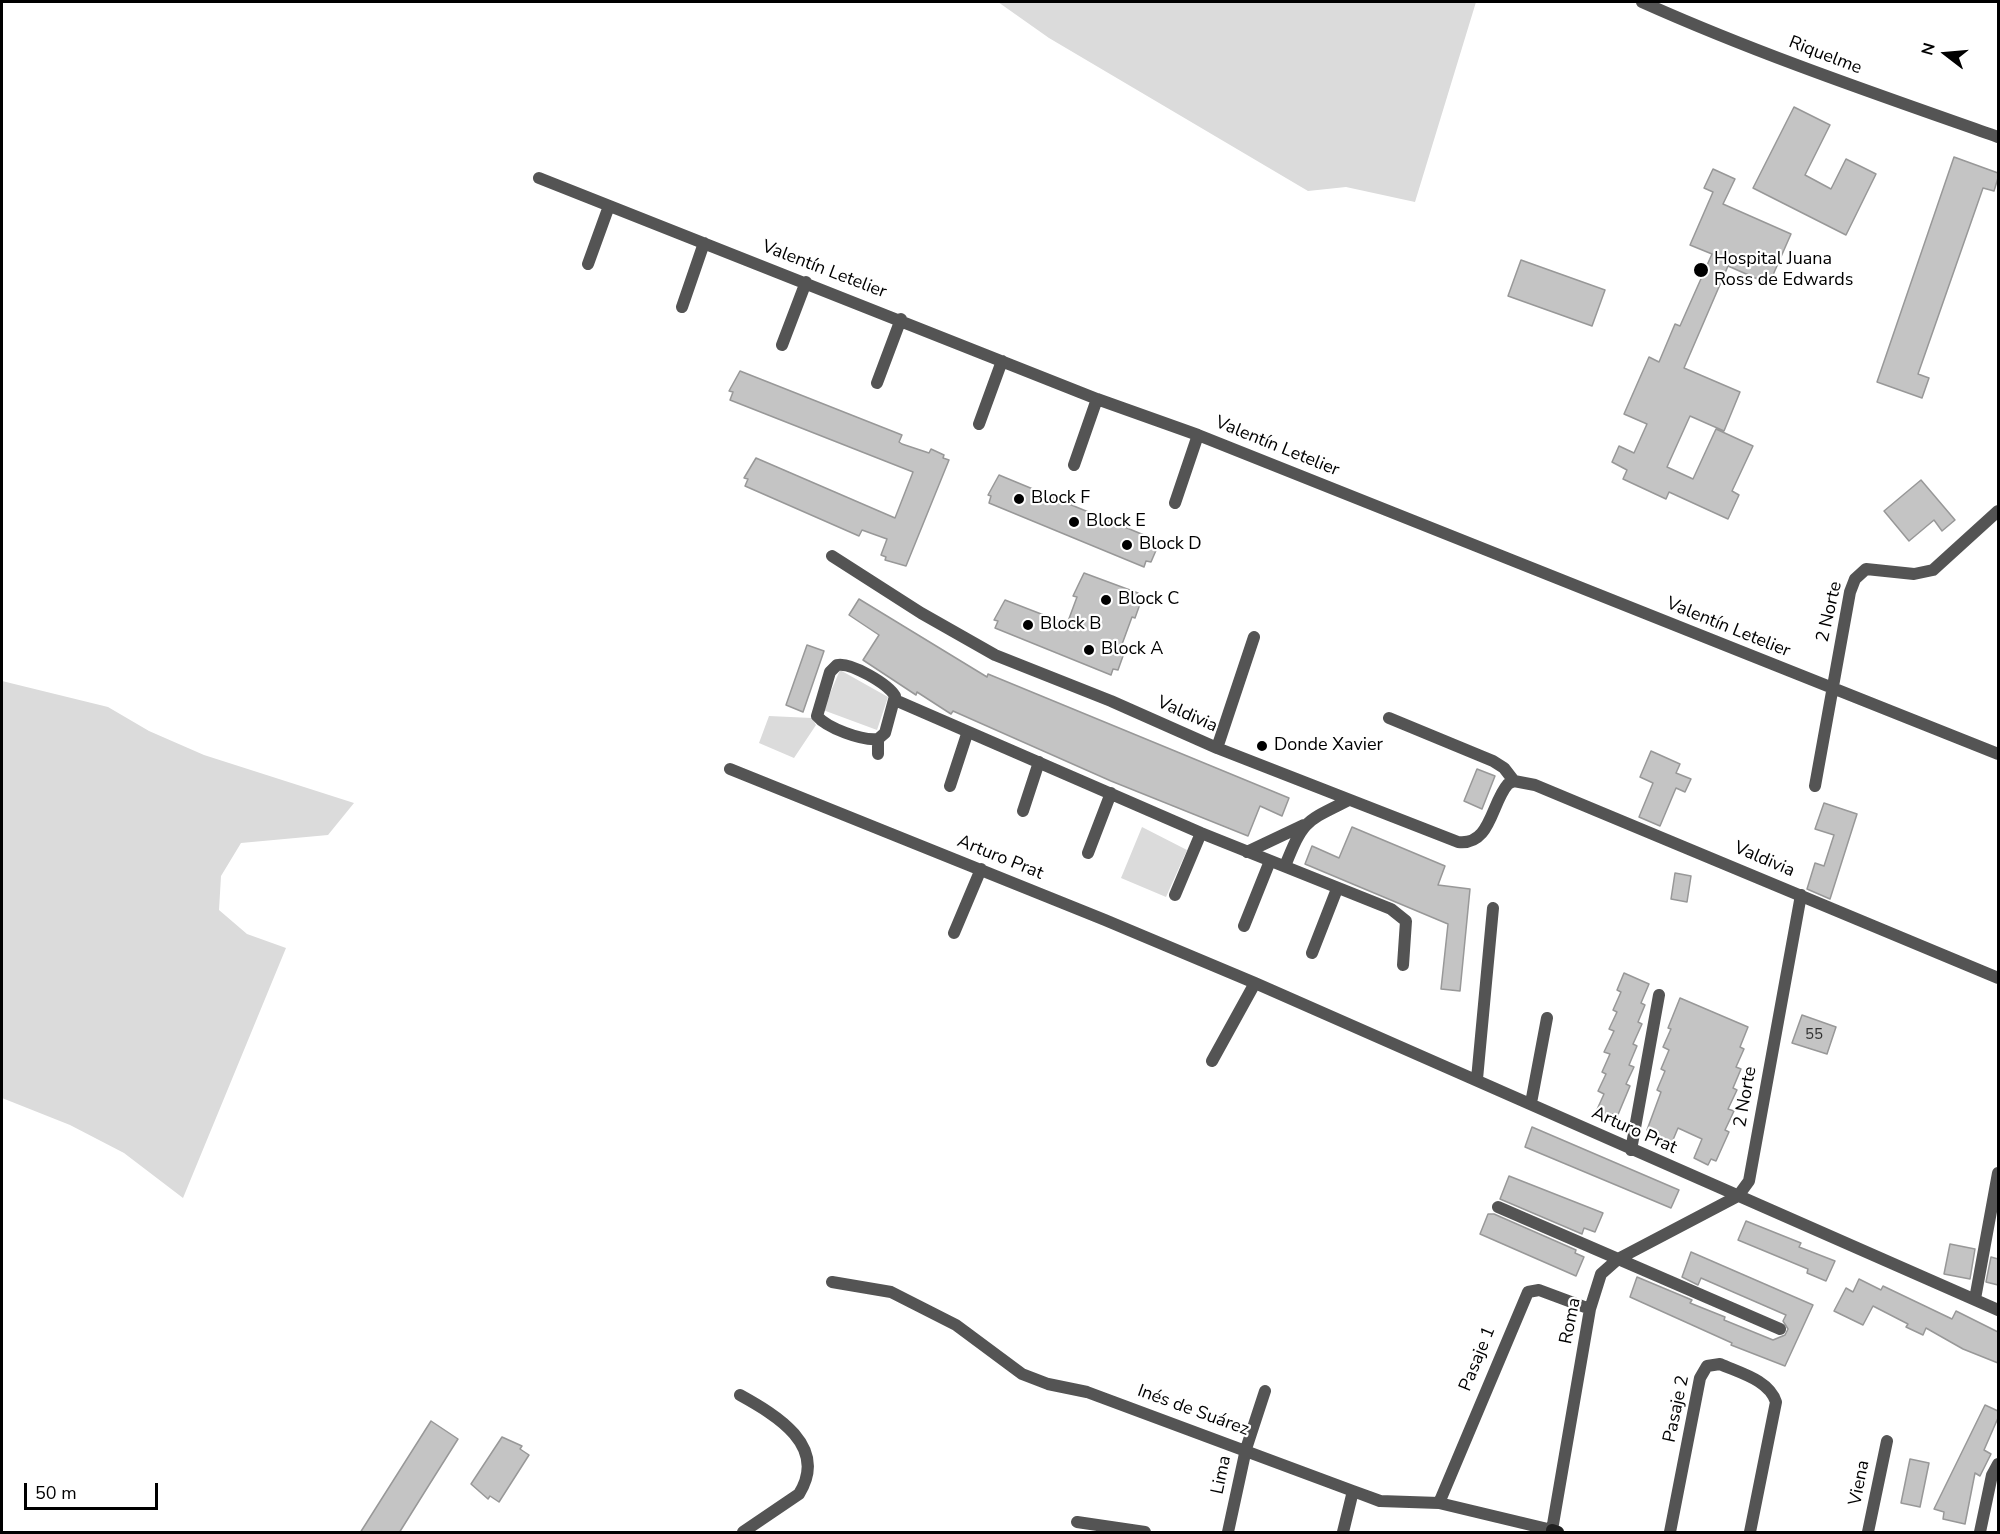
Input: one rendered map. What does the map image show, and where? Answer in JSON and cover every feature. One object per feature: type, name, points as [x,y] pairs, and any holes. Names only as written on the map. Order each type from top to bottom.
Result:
[{"type":"street","name":"Riquelme","points":[[1642,2],[1694,25],[1840,81],[1998,136]]},
{"type":"street","name":"Valentín Letelier","points":[[539,178],[1097,399],[1198,435],[1998,754]]},
{"type":"street","points":[[588,264],[609,206]]},
{"type":"street","points":[[682,307],[704,243]]},
{"type":"street","points":[[782,345],[806,282]]},
{"type":"street","points":[[877,383],[901,320]]},
{"type":"street","points":[[979,424],[1002,361]]},
{"type":"street","points":[[1074,465],[1097,399]]},
{"type":"street","points":[[1175,503],[1198,435]]},
{"type":"street","name":"2 Norte","points":[[1815,786],[1850,592],[1859,573],[1866,569],[1914,574],[1933,570],[1998,511]]},
{"type":"street","name":"Valdivia","points":[[832,556],[921,613],[995,655],[1111,701],[1217,748],[1465,843],[1483,833],[1501,794],[1514,781]]},
{"type":"street","points":[[1217,748],[1254,637]]},
{"type":"street","points":[[895,700],[885,733],[878,739],[866,738],[823,722],[817,716],[830,672],[837,665],[849,666],[889,687],[895,700],[967,734],[1039,762],[1247,852],[1368,899],[1401,915],[1406,921],[1403,965]]},
{"type":"street","name":"Valdivia","points":[[1389,718],[1493,761],[1504,768],[1514,781],[1543,788],[1998,978]]},
{"type":"street","points":[[950,786],[967,734]]},
{"type":"street","points":[[878,739],[878,754]]},
{"type":"street","points":[[1023,812],[1039,762]]},
{"type":"street","name":"Arturo Prat","points":[[730,770],[981,869],[1255,983],[1531,1102],[1631,1150],[1998,1310]]},
{"type":"street","points":[[1088,853],[1111,794]]},
{"type":"street","points":[[1247,852],[1304,825],[1314,816],[1349,800]]},
{"type":"street","points":[[1285,866],[1304,825]]},
{"type":"street","points":[[1175,896],[1201,833]]},
{"type":"street","points":[[1244,926],[1270,861]]},
{"type":"street","points":[[954,933],[981,869]]},
{"type":"street","points":[[1312,952],[1338,889]]},
{"type":"street","name":"2 Norte","points":[[1738,1196],[1749,1181],[1801,895]]},
{"type":"street","points":[[1477,1079],[1493,908]]},
{"type":"street","points":[[1212,1061],[1255,983]]},
{"type":"street","points":[[1631,1150],[1659,995]]},
{"type":"street","points":[[1531,1102],[1547,1018]]},
{"type":"street","points":[[1975,1299],[1998,1173]]},
{"type":"street","name":"Roma","points":[[1554,1532],[1590,1309],[1601,1274],[1618,1259],[1738,1196]]},
{"type":"street","points":[[1498,1207],[1780,1329]]},
{"type":"street","name":"Inés de Suárez","points":[[832,1282],[891,1292],[956,1324],[1022,1374],[1048,1384],[1087,1392],[1246,1449],[1380,1501],[1439,1503],[1554,1532]]},
{"type":"street","name":"Pasaje 1","points":[[1439,1503],[1528,1292],[1539,1290],[1590,1309]]},
{"type":"street","name":"Pasaje 2","points":[[1670,1533],[1700,1378],[1707,1366],[1713,1364],[1720,1364],[1762,1384],[1770,1389],[1776,1402],[1750,1533]]},
{"type":"street","name":"Lima","points":[[1228,1533],[1246,1449],[1264,1390]]},
{"type":"street","points":[[740,1395],[765,1409],[795,1434],[808,1451],[804,1487],[799,1494],[743,1533]]},
{"type":"street","name":"Viena","points":[[1868,1533],[1887,1442]]},
{"type":"street","points":[[1980,1533],[1992,1475],[1998,1464]]},
{"type":"street","points":[[1343,1533],[1353,1491]]},
{"type":"street","points":[[1077,1522],[1145,1533]]},
{"type":"shaded area","points":[[998,2],[1476,2],[1415,202],[1346,187],[1308,191],[1049,38]]},
{"type":"shaded area","points":[[840,670],[888,697],[877,730],[823,710]]},
{"type":"shaded area","points":[[2,681],[108,707],[149,731],[204,755],[354,803],[328,835],[241,843],[221,876],[219,910],[247,934],[286,948],[183,1198],[124,1153],[70,1125],[2,1098]]},
{"type":"shaded area","points":[[769,716],[812,718],[816,725],[794,758],[759,743]]},
{"type":"shaded area","points":[[1142,827],[1187,850],[1166,897],[1121,878]]},
{"type":"building","points":[[1794,107],[1830,125],[1805,175],[1831,189],[1846,159],[1876,174],[1846,235],[1753,188]]},
{"type":"building","points":[[1954,157],[1998,173],[1998,178],[1994,191],[1983,188],[1918,374],[1929,378],[1922,398],[1877,382]]},
{"type":"building","points":[[1713,169],[1735,179],[1723,204],[1791,234],[1769,284],[1728,266],[1684,368],[1740,392],[1724,431],[1690,416],[1667,467],[1693,479],[1716,429],[1753,446],[1732,491],[1739,495],[1728,519],[1669,492],[1666,499],[1623,479],[1627,470],[1612,462],[1619,446],[1634,453],[1647,424],[1624,414],[1649,357],[1659,362],[1675,324],[1680,326],[1712,254],[1690,245],[1713,192],[1704,188]]},
{"type":"building","points":[[1521,260],[1605,290],[1592,326],[1508,296]]},
{"type":"building","points":[[740,371],[902,435],[899,442],[902,444],[929,453],[931,449],[949,460],[906,566],[885,560],[886,557],[881,555],[887,539],[862,530],[859,536],[745,486],[748,479],[744,478],[756,458],[895,518],[913,472],[730,400],[733,392],[729,391]]},
{"type":"building","points":[[999,475],[1156,540],[1153,546],[1157,548],[1151,562],[1146,561],[1144,567],[989,503],[991,496],[988,495]]},
{"type":"building","points":[[1921,480],[1955,520],[1942,531],[1934,520],[1909,541],[1884,511]]},
{"type":"building","points":[[1084,573],[1138,593],[1135,602],[1140,604],[1135,618],[1132,617],[1121,647],[1120,654],[1123,656],[1118,670],[1113,669],[1111,675],[995,628],[998,621],[994,620],[1005,600],[1067,624],[1077,597],[1073,596]]},
{"type":"building","points":[[859,599],[987,677],[988,674],[1289,798],[1282,816],[1260,806],[1248,836],[1111,781],[953,711],[951,714],[917,692],[916,695],[863,660],[879,635],[849,615]]},
{"type":"building","points":[[807,645],[824,651],[803,712],[786,705]]},
{"type":"building","points":[[1651,751],[1680,764],[1676,773],[1691,779],[1685,792],[1676,788],[1660,826],[1639,817],[1653,783],[1640,777]]},
{"type":"building","points":[[1477,769],[1495,776],[1482,809],[1464,801]]},
{"type":"building","points":[[1824,803],[1857,814],[1830,899],[1807,889],[1815,863],[1824,866],[1834,835],[1815,829]]},
{"type":"building","points":[[1352,827],[1445,866],[1438,885],[1470,889],[1460,991],[1441,989],[1448,924],[1305,864],[1312,846],[1339,858]]},
{"type":"building","points":[[1675,873],[1691,876],[1687,902],[1671,899]]},
{"type":"building","points":[[1624,973],[1649,984],[1641,1003],[1645,1005],[1638,1022],[1642,1024],[1633,1044],[1637,1046],[1629,1065],[1634,1067],[1626,1084],[1630,1086],[1617,1117],[1612,1114],[1609,1120],[1595,1114],[1604,1094],[1598,1091],[1606,1074],[1602,1072],[1610,1054],[1604,1052],[1614,1031],[1609,1029],[1617,1012],[1613,1010],[1621,992],[1617,990]]},
{"type":"building","points":[[1680,998],[1748,1027],[1740,1047],[1744,1049],[1736,1067],[1741,1069],[1733,1088],[1737,1090],[1728,1109],[1734,1111],[1725,1130],[1729,1132],[1716,1161],[1711,1159],[1708,1165],[1694,1158],[1702,1139],[1678,1128],[1670,1147],[1655,1140],[1658,1135],[1647,1130],[1661,1092],[1657,1090],[1665,1071],[1661,1069],[1669,1050],[1663,1047]]},
{"type":"building","points":[[1802,1015],[1836,1027],[1827,1054],[1792,1043]]},
{"type":"building","points":[[1532,1127],[1679,1190],[1671,1208],[1525,1147]]},
{"type":"building","points":[[1509,1176],[1603,1213],[1595,1232],[1584,1228],[1582,1234],[1500,1199]]},
{"type":"building","points":[[1488,1214],[1494,1214],[1576,1250],[1575,1253],[1584,1257],[1576,1276],[1480,1234]]},
{"type":"building","points":[[1746,1221],[1801,1243],[1799,1247],[1835,1261],[1826,1281],[1807,1273],[1808,1269],[1738,1240]]},
{"type":"building","points":[[1950,1244],[1975,1249],[1970,1279],[1944,1274]]},
{"type":"building","points":[[1691,1252],[1813,1305],[1785,1366],[1731,1345],[1732,1343],[1630,1297],[1637,1277],[1692,1300],[1690,1303],[1725,1317],[1724,1320],[1773,1340],[1785,1335],[1788,1329],[1783,1321],[1786,1315],[1701,1278],[1698,1285],[1682,1277]]},
{"type":"building","points":[[1991,1257],[1998,1259],[1998,1285],[1986,1282]]},
{"type":"building","points":[[1859,1279],[1881,1290],[1883,1286],[1952,1319],[1956,1311],[1998,1332],[1998,1363],[1963,1349],[1926,1328],[1923,1335],[1906,1327],[1908,1324],[1873,1306],[1863,1325],[1834,1311],[1846,1288],[1853,1292]]},
{"type":"building","points":[[1985,1405],[1998,1411],[1998,1418],[1984,1450],[1991,1454],[1980,1476],[1975,1473],[1965,1524],[1943,1519],[1944,1512],[1934,1509]]},
{"type":"building","points":[[431,1421],[458,1439],[399,1533],[360,1533]]},
{"type":"building","points":[[502,1437],[522,1446],[520,1449],[529,1455],[499,1502],[490,1496],[488,1499],[471,1484]]},
{"type":"building","points":[[1910,1459],[1929,1463],[1920,1507],[1901,1503]]},
{"type":"place","name":"Hospital Juana Ross de Edwards","points":[[1701,270]]},
{"type":"place","name":"Block F","points":[[1019,499]]},
{"type":"place","name":"Block E","points":[[1074,522]]},
{"type":"place","name":"Block D","points":[[1127,545]]},
{"type":"place","name":"Block C","points":[[1106,600]]},
{"type":"place","name":"Block B","points":[[1028,625]]},
{"type":"place","name":"Block A","points":[[1089,650]]},
{"type":"place","name":"Donde Xavier","points":[[1262,746]]}]
